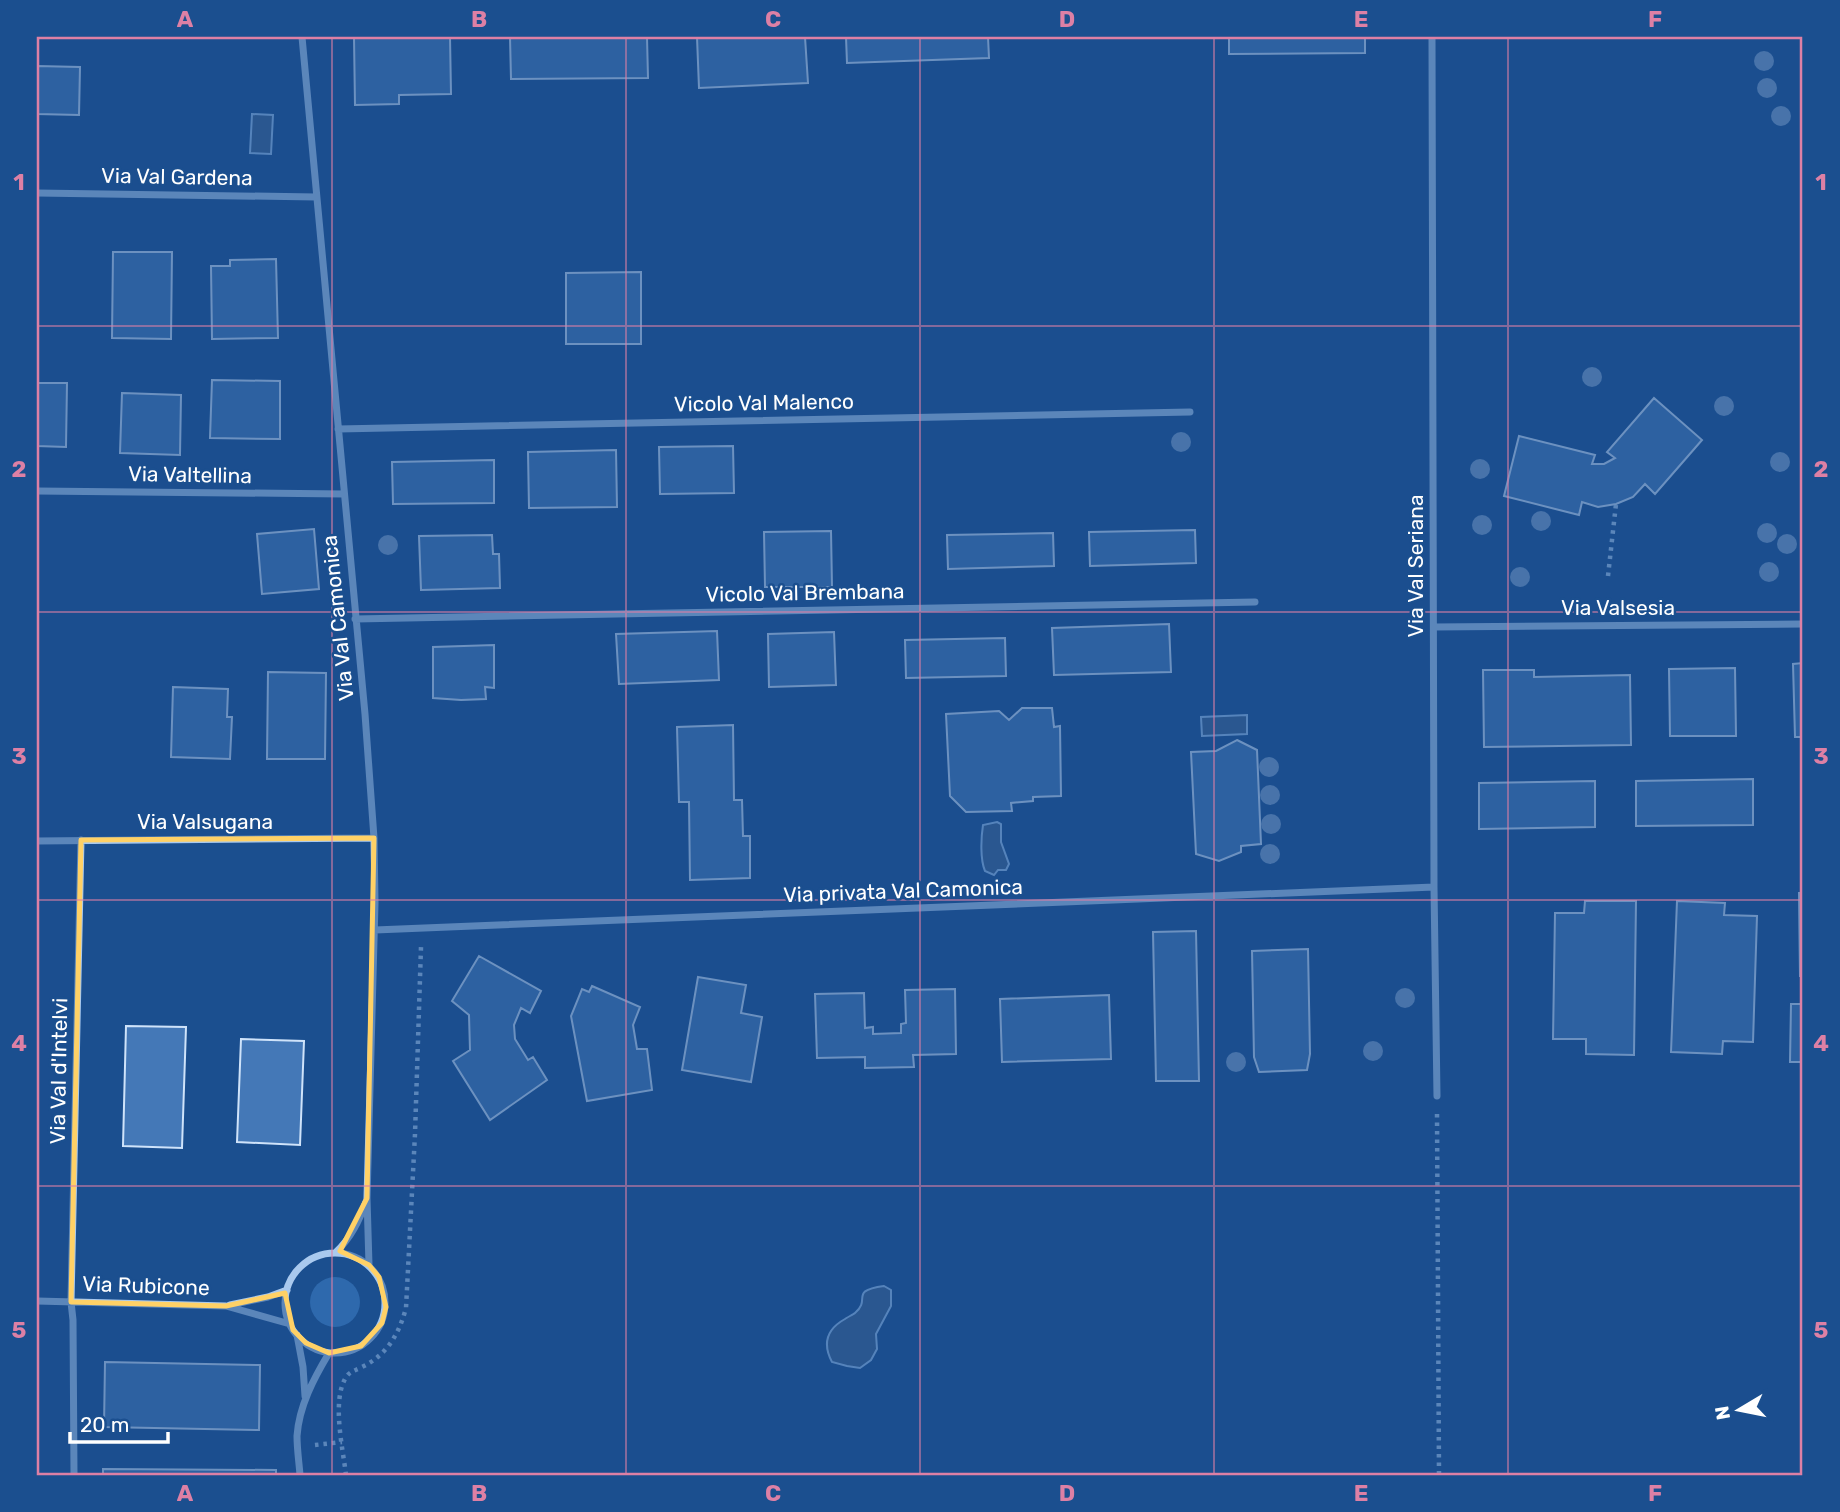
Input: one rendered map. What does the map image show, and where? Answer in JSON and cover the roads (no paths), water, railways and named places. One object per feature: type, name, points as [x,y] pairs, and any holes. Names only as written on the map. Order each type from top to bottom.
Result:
[{"type":"street","name":"Via Val Camonica","points":[[302,37],[365,714],[374,838],[367,1198],[369,1265]]},
{"type":"street","name":"Via Val Seriana","points":[[1432,37],[1437,1096]]},
{"type":"street","name":"Via Val Gardena","points":[[37,193],[316,197]]},
{"type":"street","name":"Vicolo Val Malenco","points":[[338,429],[1190,412]]},
{"type":"street","name":"Via Valtellina","points":[[37,491],[344,494]]},
{"type":"street","name":"Vicolo Val Brembana","points":[[355,619],[1255,602]]},
{"type":"street","name":"Via Valsesia","points":[[1433,627],[1803,624]]},
{"type":"street","name":"Via Valsugana","points":[[37,841],[374,838]]},
{"type":"street","name":"Via Val d'Intelvi","points":[[71,1301],[80,840]]},
{"type":"street","name":"Via privata Val Camonica","points":[[374,930],[1434,887]]},
{"type":"street","name":"Via Val Camonica","points":[[336,1252],[344,1245],[359,1220],[367,1198]]},
{"type":"street","points":[[336,1252],[359,1258],[369,1265],[379,1277],[386,1307],[382,1323],[373,1337],[346,1352],[330,1353],[306,1343],[297,1335],[286,1313],[287,1290],[300,1267],[323,1254],[336,1252]]},
{"type":"street","name":"Via Rubicone","points":[[226,1306],[287,1290]]},
{"type":"street","points":[[37,1301],[71,1301]]},
{"type":"street","name":"Via Rubicone","points":[[74,1475],[71,1301],[226,1306],[290,1324]]},
{"type":"street","points":[[297,1335],[305,1400]]},
{"type":"street","points":[[300,1475],[297,1435],[305,1400],[330,1353]]}]
